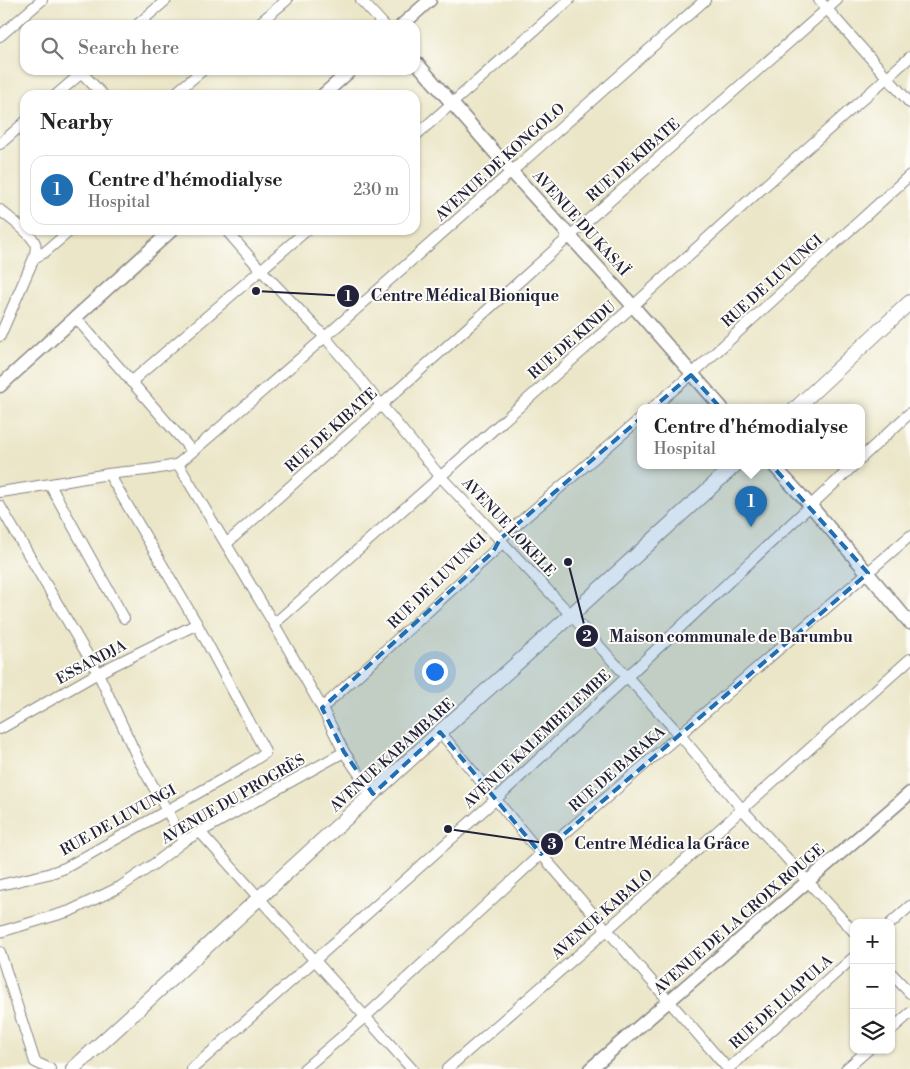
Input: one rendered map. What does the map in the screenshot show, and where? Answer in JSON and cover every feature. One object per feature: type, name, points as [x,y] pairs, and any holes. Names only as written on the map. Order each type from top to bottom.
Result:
[{"type":"main road","points":[[800,404],[910,302]]},
{"type":"main road","name":"AVENUE KABAMBARE","points":[[72,1069],[731,469]]},
{"type":"street","points":[[0,36],[42,0]]},
{"type":"street","points":[[143,20],[166,0]]},
{"type":"street","points":[[263,20],[287,0]]},
{"type":"street","points":[[361,0],[379,20]]},
{"type":"street","points":[[408,20],[430,0]]},
{"type":"street","points":[[420,132],[570,0]]},
{"type":"street","name":"AVENUE DE KONGOLO","points":[[178,464],[325,337],[705,0]]},
{"type":"street","points":[[820,0],[910,103]]},
{"type":"street","name":"RUE DE KIBATE","points":[[226,544],[837,0]]},
{"type":"street","name":"RUE DE KINDU","points":[[274,624],[633,306],[910,57]]},
{"type":"street","name":"AVENUE DU KASAÏ","points":[[420,67],[718,404]]},
{"type":"street","points":[[62,90],[78,75]]},
{"type":"street","points":[[86,75],[98,90]]},
{"type":"street","points":[[179,90],[197,75]]},
{"type":"street","points":[[329,90],[345,75]]},
{"type":"street","points":[[0,144],[20,126]]},
{"type":"street","name":"RUE DE LUVUNGI","points":[[657,404],[692,375],[910,175]]},
{"type":"street","points":[[0,210],[20,227]]},
{"type":"street","points":[[0,336],[34,258],[35,243],[29,235]]},
{"type":"street","points":[[34,258],[45,252],[65,235]]},
{"type":"street","points":[[0,386],[167,235]]},
{"type":"street","name":"AVENUE LOKELE","points":[[230,235],[325,337],[440,476],[571,615],[680,735],[742,809],[850,928]]},
{"type":"street","points":[[131,382],[301,235]]},
{"type":"street","points":[[76,318],[192,451]]},
{"type":"street","points":[[865,454],[910,413]]},
{"type":"street","name":"RUE DE LUVUNGI","points":[[322,708],[493,552],[498,547],[500,539],[637,421]]},
{"type":"street","points":[[0,492],[178,464],[274,624],[322,708],[344,752],[373,794]]},
{"type":"street","points":[[777,469],[810,505],[910,623]]},
{"type":"street","name":"AVENUE KALEMBELEMBE","points":[[192,1069],[495,800],[850,469]]},
{"type":"street","points":[[109,474],[197,624]]},
{"type":"street","points":[[50,485],[124,618]]},
{"type":"street","points":[[0,506],[98,673],[134,751],[184,841]]},
{"type":"street","name":"RUE DE BARAKA","points":[[304,1069],[365,1017],[541,854],[910,536]]},
{"type":"street","name":"RUE DE LUVUNGI","points":[[0,885],[48,874],[64,868],[244,767],[265,753],[197,624]]},
{"type":"street","name":"ESSANDJA","points":[[0,729],[98,673],[197,624]]},
{"type":"street","name":"AVENUE KABALO","points":[[447,1069],[607,930],[910,659]]},
{"type":"street","points":[[440,732],[541,854],[728,1069]]},
{"type":"street","name":"AVENUE DU PROGRÈS","points":[[0,932],[70,911],[120,888],[184,841],[344,752]]},
{"type":"street","name":"AVENUE DE LA CROIX ROUGE","points":[[590,1069],[910,793]]},
{"type":"street","points":[[200,832],[412,1069]]},
{"type":"street","points":[[895,919],[910,906]]},
{"type":"street","points":[[0,952],[2,972],[35,1062],[50,1069]]},
{"type":"street","name":"RUE DE LUAPULA","points":[[728,1069],[850,961]]},
{"type":"street","points":[[895,977],[910,993]]},
{"type":"street","points":[[895,1026],[910,1013]]},
{"type":"street","points":[[846,1069],[863,1054]]},
{"type":"highlighted area","points":[[691,375],[868,573],[541,854],[440,732],[373,794],[344,752],[322,708],[493,552],[500,539]]},
{"type":"place","name":"Centre Médical Bionique","points":[[256,291]]},
{"type":"place","name":"Centre d'hémodialyse","points":[[751,527]]},
{"type":"place","name":"Maison communale de Barumbu","points":[[568,562]]},
{"type":"place","name":"Centre Médica la Grâce","points":[[448,829]]}]
